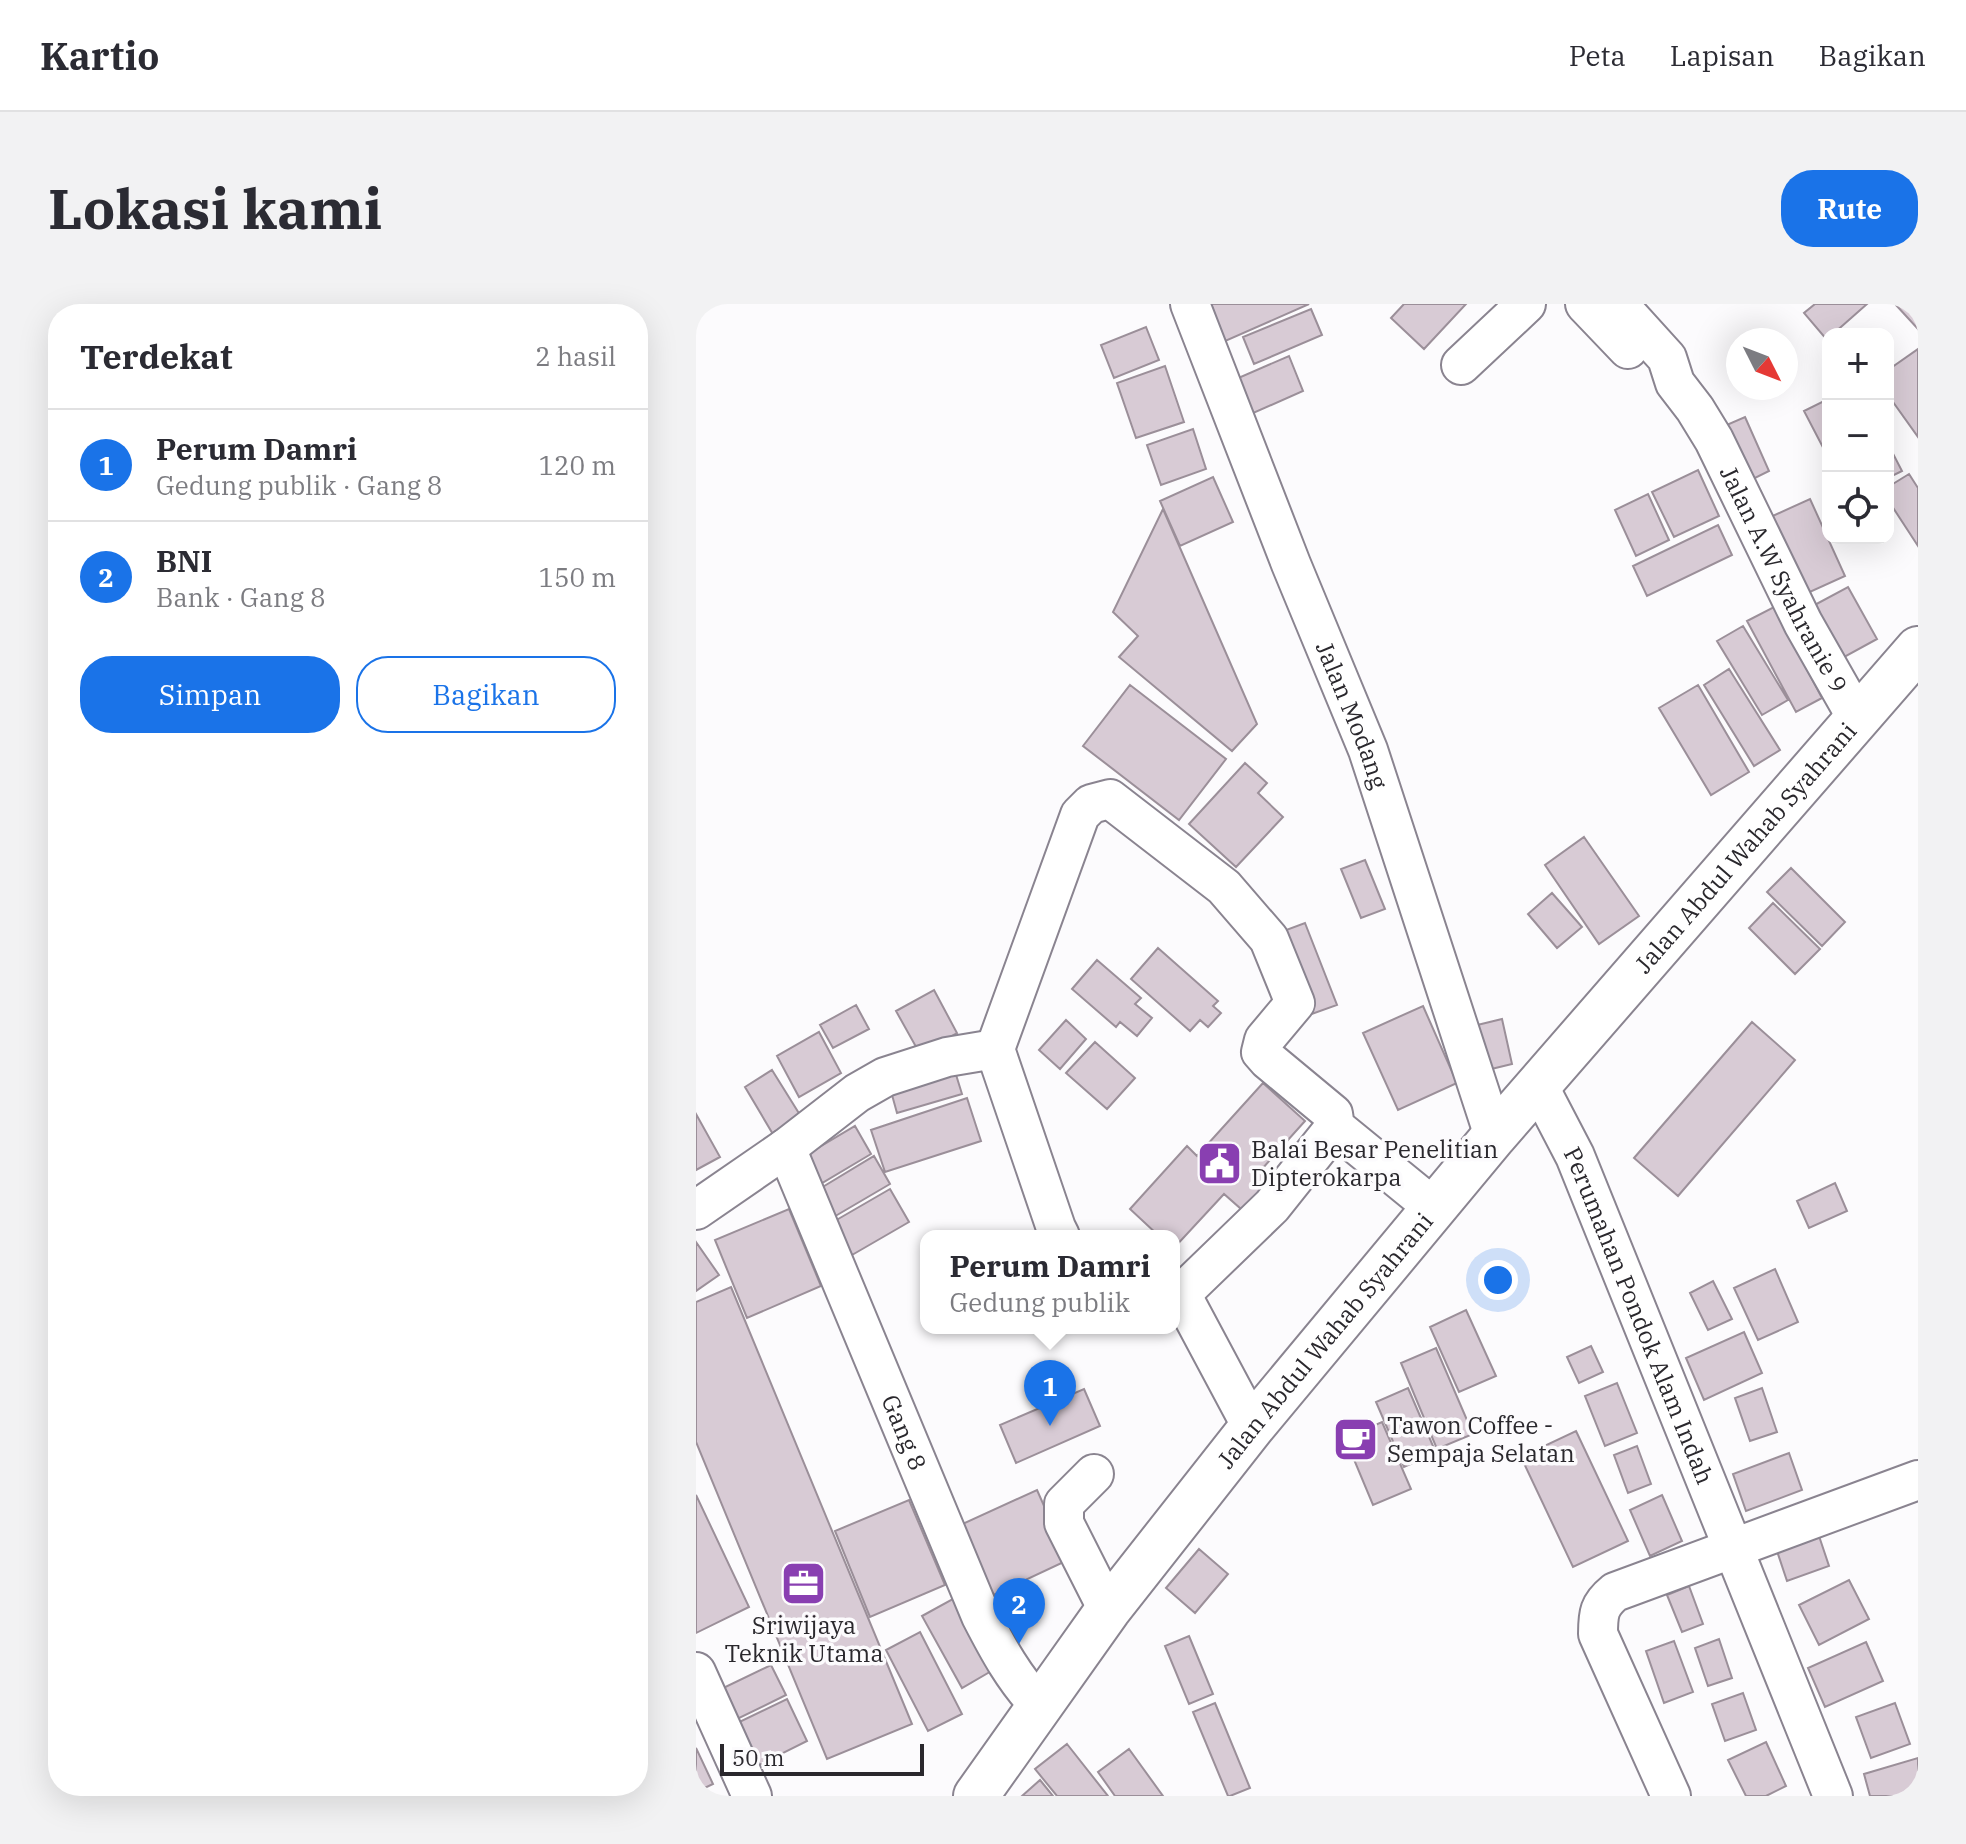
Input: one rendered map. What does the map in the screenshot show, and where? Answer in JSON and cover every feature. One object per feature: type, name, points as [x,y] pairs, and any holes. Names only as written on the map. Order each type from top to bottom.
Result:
[{"type":"highway","name":"Jalan Abdul Wahab Syahrani","points":[[976,1796],[1108,1610],[1252,1427],[1433,1207],[1918,649]]},
{"type":"street","name":"Jalan Modang","points":[[1190,304],[1291,564],[1368,750],[1494,1136]]},
{"type":"street","points":[[1461,365],[1526,304]]},
{"type":"street","points":[[1585,304],[1652,373],[1675,383]]},
{"type":"street","points":[[1618,304],[1667,358],[1675,383]]},
{"type":"street","name":"Jalan A.W Syahranie 9","points":[[1675,383],[1714,440],[1803,623],[1857,718]]},
{"type":"street","points":[[1057,1230],[995,1049],[1080,815],[1091,804],[1110,799],[1224,887],[1269,939],[1295,1003],[1264,1040],[1261,1052],[1333,1114],[1335,1127],[1433,1207]]},
{"type":"street","points":[[698,1204],[786,1148],[857,1093],[885,1077],[947,1057],[995,1049]]},
{"type":"street","name":"Perumahan Pondok Alam Indah","points":[[1538,1085],[1575,1156],[1833,1796]]},
{"type":"street","points":[[1180,1291],[1272,1206],[1335,1127]]},
{"type":"street","name":"Gang 8","points":[[786,1148],[981,1616],[1008,1666],[1040,1706]]},
{"type":"street","points":[[1180,1299],[1252,1427]]},
{"type":"street","points":[[1094,1474],[1064,1504],[1064,1523],[1108,1610]]},
{"type":"street","points":[[1671,1796],[1598,1634],[1598,1616],[1604,1601],[1615,1592],[1918,1480]]},
{"type":"street","points":[[696,1672],[752,1796]]},
{"type":"building","points":[[1206,304],[1309,304],[1223,342]]},
{"type":"building","points":[[1404,304],[1466,304],[1424,349],[1391,318]]},
{"type":"building","points":[[1815,304],[1867,304],[1840,328],[1822,328],[1822,334],[1804,313]]},
{"type":"building","points":[[1918,304],[1918,329],[1896,305]]},
{"type":"building","points":[[1311,309],[1322,335],[1254,364],[1243,337]]},
{"type":"building","points":[[1146,327],[1159,360],[1114,378],[1101,345]]},
{"type":"building","points":[[1918,349],[1918,437],[1894,403],[1894,366]]},
{"type":"building","points":[[1289,356],[1303,391],[1251,414],[1236,379]]},
{"type":"building","points":[[1165,366],[1184,422],[1136,438],[1117,383]]},
{"type":"building","points":[[1822,402],[1822,446],[1804,411]]},
{"type":"building","points":[[1745,417],[1769,471],[1747,482],[1722,427]]},
{"type":"building","points":[[1193,429],[1206,469],[1161,485],[1147,445]]},
{"type":"building","points":[[1894,456],[1902,471],[1894,475]]},
{"type":"building","points":[[1698,470],[1719,516],[1674,537],[1652,492]]},
{"type":"building","points":[[1909,474],[1918,488],[1918,546],[1894,509],[1894,483]]},
{"type":"building","points":[[1213,477],[1233,522],[1180,546],[1160,501]]},
{"type":"building","points":[[1648,494],[1669,540],[1636,556],[1615,510]]},
{"type":"building","points":[[1810,499],[1822,525],[1822,544],[1830,544],[1845,576],[1801,596],[1766,519]]},
{"type":"building","points":[[1163,509],[1257,724],[1232,751],[1119,657],[1138,636],[1113,612]]},
{"type":"building","points":[[1718,525],[1732,555],[1647,596],[1633,566]]},
{"type":"building","points":[[1848,587],[1877,639],[1837,661],[1809,608]]},
{"type":"building","points":[[1774,607],[1822,698],[1796,712],[1747,621]]},
{"type":"building","points":[[1743,626],[1788,700],[1762,715],[1717,641]]},
{"type":"building","points":[[1729,669],[1780,750],[1754,766],[1704,685]]},
{"type":"building","points":[[1130,685],[1226,759],[1179,820],[1083,746]]},
{"type":"building","points":[[1698,685],[1749,772],[1711,795],[1659,708]]},
{"type":"building","points":[[1245,763],[1267,783],[1258,793],[1283,817],[1236,867],[1189,824]]},
{"type":"building","points":[[1584,837],[1639,916],[1599,944],[1545,865]]},
{"type":"building","points":[[1365,860],[1385,909],[1361,918],[1341,869]]},
{"type":"building","points":[[1791,868],[1845,922],[1822,946],[1767,892]]},
{"type":"building","points":[[1552,893],[1582,927],[1557,948],[1528,914]]},
{"type":"building","points":[[1773,903],[1820,949],[1795,974],[1749,928]]},
{"type":"building","points":[[1305,923],[1337,1005],[1309,1015],[1278,933]]},
{"type":"building","points":[[1158,948],[1218,1001],[1213,1006],[1221,1013],[1208,1027],[1200,1020],[1190,1031],[1131,979]]},
{"type":"building","points":[[1097,960],[1141,998],[1135,1004],[1152,1018],[1137,1036],[1120,1022],[1116,1027],[1072,989]]},
{"type":"building","points":[[934,990],[957,1033],[920,1054],[896,1011]]},
{"type":"building","points":[[856,1005],[869,1029],[833,1048],[820,1025]]},
{"type":"building","points":[[1423,1006],[1457,1083],[1398,1110],[1363,1033]]},
{"type":"building","points":[[1502,1019],[1512,1064],[1479,1072],[1469,1027]]},
{"type":"building","points":[[1066,1020],[1086,1039],[1060,1069],[1039,1050]]},
{"type":"building","points":[[1752,1022],[1795,1060],[1678,1196],[1634,1158]]},
{"type":"building","points":[[819,1032],[841,1073],[799,1097],[777,1056]]},
{"type":"building","points":[[1095,1042],[1135,1078],[1107,1109],[1066,1073]]},
{"type":"building","points":[[953,1065],[962,1094],[897,1113],[889,1084]]},
{"type":"building","points":[[772,1070],[805,1123],[777,1141],[745,1087]]},
{"type":"building","name":"Balai Besar Penelitian Dipterokarpa","points":[[1263,1083],[1305,1121],[1262,1169],[1278,1184],[1249,1216],[1224,1194],[1180,1242],[1180,1230],[1153,1230],[1130,1209],[1187,1146],[1197,1156]]},
{"type":"building","points":[[967,1098],[981,1141],[885,1172],[871,1130]]},
{"type":"building","points":[[696,1114],[720,1157],[696,1170]]},
{"type":"building","points":[[855,1126],[871,1154],[812,1189],[796,1161]]},
{"type":"building","points":[[874,1156],[890,1184],[832,1218],[816,1191]]},
{"type":"building","points":[[1835,1183],[1847,1211],[1809,1228],[1797,1201]]},
{"type":"building","points":[[890,1189],[909,1222],[852,1255],[833,1222]]},
{"type":"building","points":[[789,1209],[821,1286],[747,1318],[715,1240]]},
{"type":"building","points":[[696,1242],[719,1275],[696,1291]]},
{"type":"building","points":[[1775,1269],[1798,1322],[1758,1340],[1734,1288]]},
{"type":"building","points":[[1713,1281],[1732,1319],[1708,1330],[1690,1293]]},
{"type":"building","name":"Sriwijaya Teknik Utama","points":[[731,1287],[912,1724],[827,1759],[696,1442],[696,1302]]},
{"type":"building","points":[[1466,1310],[1496,1376],[1459,1392],[1430,1327]]},
{"type":"building","points":[[1744,1332],[1762,1373],[1704,1400],[1686,1358]]},
{"type":"building","points":[[1591,1346],[1603,1372],[1579,1383],[1567,1357]]},
{"type":"building","points":[[1436,1348],[1473,1434],[1437,1449],[1401,1363]]},
{"type":"building","points":[[1617,1383],[1637,1433],[1605,1446],[1585,1396]]},
{"type":"building","points":[[1408,1388],[1436,1453],[1404,1467],[1376,1402]]},
{"type":"building","points":[[1762,1388],[1777,1432],[1750,1441],[1735,1398]]},
{"type":"building","points":[[1084,1389],[1100,1426],[1016,1463],[1000,1425]]},
{"type":"building","points":[[1382,1422],[1411,1489],[1373,1505],[1345,1438]]},
{"type":"building","points":[[1576,1431],[1628,1541],[1573,1567],[1521,1457]]},
{"type":"building","points":[[1637,1446],[1651,1484],[1628,1493],[1614,1455]]},
{"type":"building","points":[[1789,1453],[1802,1490],[1746,1511],[1733,1474]]},
{"type":"building","points":[[1037,1490],[1068,1560],[985,1599],[956,1527]]},
{"type":"building","points":[[696,1495],[749,1607],[696,1633]]},
{"type":"building","points":[[1662,1495],[1682,1541],[1650,1556],[1630,1510]]},
{"type":"building","points":[[909,1500],[945,1585],[870,1617],[835,1531]]},
{"type":"building","points":[[1818,1533],[1829,1566],[1787,1581],[1776,1548]]},
{"type":"building","points":[[1199,1549],[1228,1574],[1195,1613],[1166,1588]]},
{"type":"building","points":[[1849,1580],[1869,1619],[1819,1645],[1799,1605]]},
{"type":"building","points":[[1689,1586],[1703,1624],[1682,1632],[1667,1595]]},
{"type":"building","points":[[960,1595],[1000,1666],[962,1688],[922,1616]]},
{"type":"building","points":[[920,1632],[962,1714],[928,1731],[886,1650]]},
{"type":"building","points":[[1189,1636],[1213,1694],[1189,1704],[1165,1646]]},
{"type":"building","points":[[1719,1639],[1732,1678],[1708,1686],[1695,1648]]},
{"type":"building","points":[[1674,1641],[1693,1692],[1664,1703],[1646,1651]]},
{"type":"building","points":[[1866,1642],[1883,1681],[1825,1707],[1808,1668]]},
{"type":"building","points":[[771,1665],[786,1695],[731,1722],[717,1691]]},
{"type":"building","points":[[1743,1693],[1756,1730],[1725,1741],[1712,1704]]},
{"type":"building","points":[[787,1699],[807,1741],[751,1769],[731,1726]]},
{"type":"building","points":[[1215,1703],[1250,1788],[1230,1796],[1193,1712]]},
{"type":"building","points":[[1895,1703],[1910,1744],[1871,1758],[1856,1717]]},
{"type":"building","points":[[1766,1742],[1786,1786],[1766,1796],[1746,1796],[1728,1760]]},
{"type":"building","points":[[1067,1744],[1108,1796],[1057,1796],[1035,1769]]},
{"type":"building","points":[[696,1748],[713,1784],[696,1792]]},
{"type":"building","points":[[1129,1749],[1163,1796],[1115,1796],[1098,1772]]},
{"type":"building","points":[[1918,1758],[1918,1796],[1870,1796],[1864,1774]]},
{"type":"building","points":[[1040,1780],[1053,1796],[1022,1796]]},
{"type":"place","name":"Balai Besar Penelitian Dipterokarpa","points":[[1220,1163]]},
{"type":"place","name":"Perum Damri","points":[[1050,1426]]},
{"type":"place","name":"Tawon Coffee - Sempaja Selatan","points":[[1356,1439]]},
{"type":"place","name":"Sriwijaya Teknik Utama","points":[[804,1583]]},
{"type":"place","name":"BNI","points":[[1019,1644]]}]
